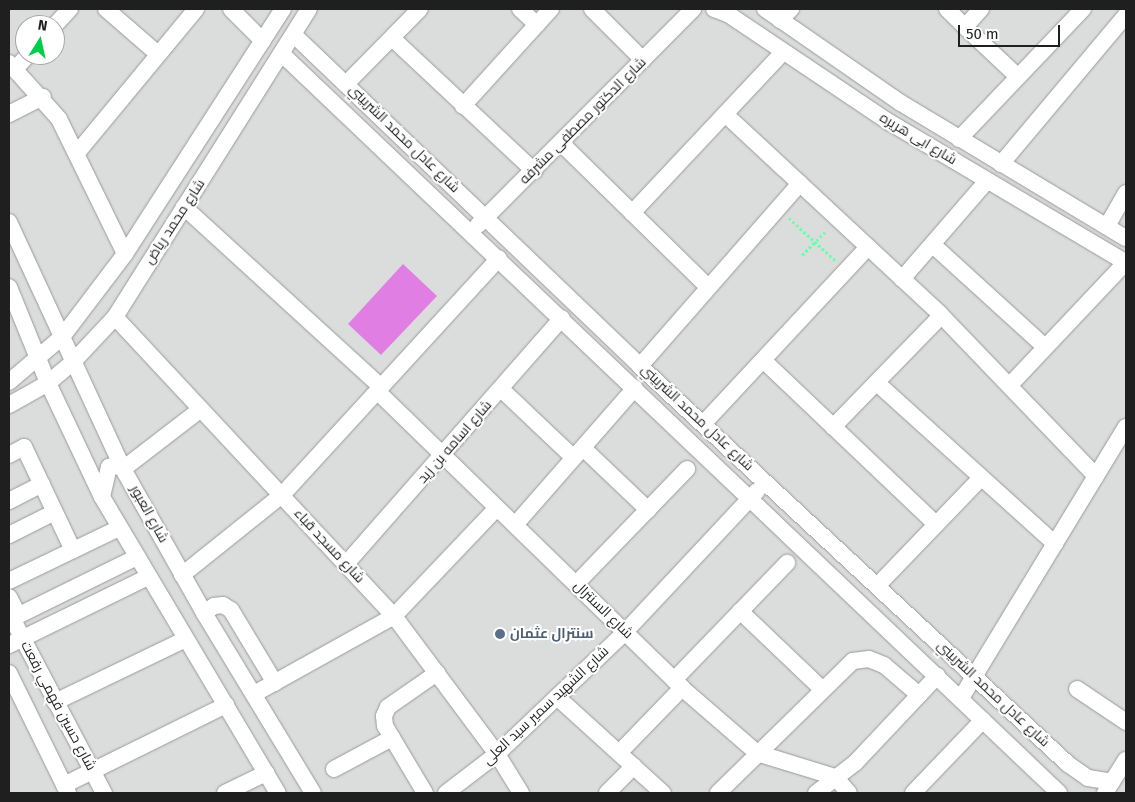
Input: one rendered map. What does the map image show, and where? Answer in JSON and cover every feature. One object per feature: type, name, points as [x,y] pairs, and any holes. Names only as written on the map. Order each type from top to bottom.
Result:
[{"type":"street","points":[[106,9],[158,54]]},
{"type":"street","points":[[77,153],[196,9]]},
{"type":"street","points":[[231,9],[263,41]]},
{"type":"street","name":"شارع محمد رياض","points":[[9,405],[48,383],[72,363],[114,317],[282,55],[309,9]]},
{"type":"street","points":[[346,84],[420,9]]},
{"type":"street","points":[[520,9],[537,25]]},
{"type":"street","points":[[463,106],[551,9]]},
{"type":"street","points":[[592,9],[643,60]]},
{"type":"street","name":"شارع الدكتور مصطفى مشرفه","points":[[471,232],[562,144],[693,9]]},
{"type":"street","name":"شارع ابى هريره","points":[[714,9],[728,14],[782,53],[994,185],[1126,262]]},
{"type":"street","name":"شارع ابى هريره","points":[[765,9],[785,14],[846,67],[959,139],[1126,238]]},
{"type":"street","points":[[946,9],[1018,76]]},
{"type":"street","points":[[965,26],[981,9]]},
{"type":"street","points":[[959,139],[1083,9]]},
{"type":"street","name":"شارع محمد رياض","points":[[9,382],[62,337],[125,254],[263,41],[277,11]]},
{"type":"street","points":[[902,279],[933,244],[994,185],[1126,15]]},
{"type":"street","name":"شارع عادل محمد الشربيني","points":[[294,34],[640,366],[1077,772],[1109,788]]},
{"type":"street","points":[[392,38],[534,171]]},
{"type":"street","points":[[632,213],[782,53]]},
{"type":"street","name":"شارع عادل محمد الشربيني","points":[[282,55],[499,258],[1059,793]]},
{"type":"street","points":[[12,66],[42,97],[59,119],[125,254]]},
{"type":"street","points":[[9,114],[42,97]]},
{"type":"street","points":[[726,114],[1011,384],[1096,476]]},
{"type":"street","points":[[562,144],[708,287]]},
{"type":"street","points":[[640,366],[800,184]]},
{"type":"street","points":[[1107,226],[1126,193]]},
{"type":"street","name":"شارع السنترال","points":[[184,207],[379,389],[443,456],[678,684],[757,753],[835,777]]},
{"type":"street","name":"شارع العبور","points":[[9,222],[72,363],[123,469],[204,613],[313,793]]},
{"type":"street","points":[[933,244],[1046,347]]},
{"type":"street","points":[[703,424],[868,247]]},
{"type":"street","points":[[182,574],[282,496],[499,258]]},
{"type":"street","points":[[1011,384],[1126,262]]},
{"type":"street","points":[[9,287],[48,383],[102,497],[278,793]]},
{"type":"street","points":[[834,427],[941,316]]},
{"type":"street","name":"شارع مسجد قباء","points":[[114,317],[394,616],[497,754],[520,793]]},
{"type":"street","name":"شارع اسامه بن زيد","points":[[346,564],[443,456],[562,318]]},
{"type":"street","points":[[763,360],[936,524]]},
{"type":"street","points":[[877,383],[1055,544]]},
{"type":"street","points":[[515,526],[635,388]]},
{"type":"street","points":[[501,389],[648,510]]},
{"type":"street","points":[[102,497],[109,467],[116,465],[123,469],[201,409]]},
{"type":"street","points":[[961,698],[1126,427]]},
{"type":"street","points":[[9,455],[24,447],[73,550]]},
{"type":"street","points":[[576,584],[687,469]]},
{"type":"street","points":[[877,586],[981,478]]},
{"type":"street","name":"شارع الشهيد سمير سيد العلى","points":[[446,793],[497,754],[625,632],[765,482]]},
{"type":"street","points":[[9,500],[42,484]]},
{"type":"street","points":[[254,694],[394,616],[497,508]]},
{"type":"street","points":[[9,535],[55,512]]},
{"type":"street","points":[[9,581],[119,528]]},
{"type":"street","points":[[13,618],[137,558]]},
{"type":"street","points":[[619,753],[740,611],[787,563]]},
{"type":"street","points":[[16,642],[148,577]]},
{"type":"street","name":"شارع حسين فهمي رفعت","points":[[9,597],[16,642],[55,702],[94,771],[104,793]]},
{"type":"street","points":[[204,613],[214,606],[223,605],[231,610],[275,682]]},
{"type":"street","points":[[740,611],[822,689]]},
{"type":"street","points":[[55,702],[186,639]]},
{"type":"street","points":[[718,793],[822,689],[853,661],[869,659],[884,665],[919,695]]},
{"type":"street","points":[[425,793],[385,726],[388,707],[437,673]]},
{"type":"street","name":"شارع حسين فهمي رفعت","points":[[9,674],[66,789]]},
{"type":"street","points":[[816,793],[855,762],[937,676]]},
{"type":"street","points":[[1077,689],[1126,722]]},
{"type":"street","points":[[557,697],[664,793]]},
{"type":"street","points":[[66,789],[94,771],[226,705]]},
{"type":"street","points":[[912,793],[983,720]]},
{"type":"street","points":[[334,769],[392,738]]},
{"type":"street","points":[[1109,788],[1126,760]]},
{"type":"street","points":[[607,793],[634,766]]},
{"type":"street","points":[[225,793],[266,773]]},
{"type":"street","points":[[835,777],[849,793]]},
{"type":"path","points":[[778,208],[846,271]]},
{"type":"path","points":[[802,255],[838,219]]},
{"type":"shaded area","points":[[9,9],[1126,9],[1126,793],[9,793]]},
{"type":"shaded area","points":[[403,264],[437,296],[381,355],[348,324]]},
{"type":"place","name":"سنترال عثمان","points":[[500,634]]}]
